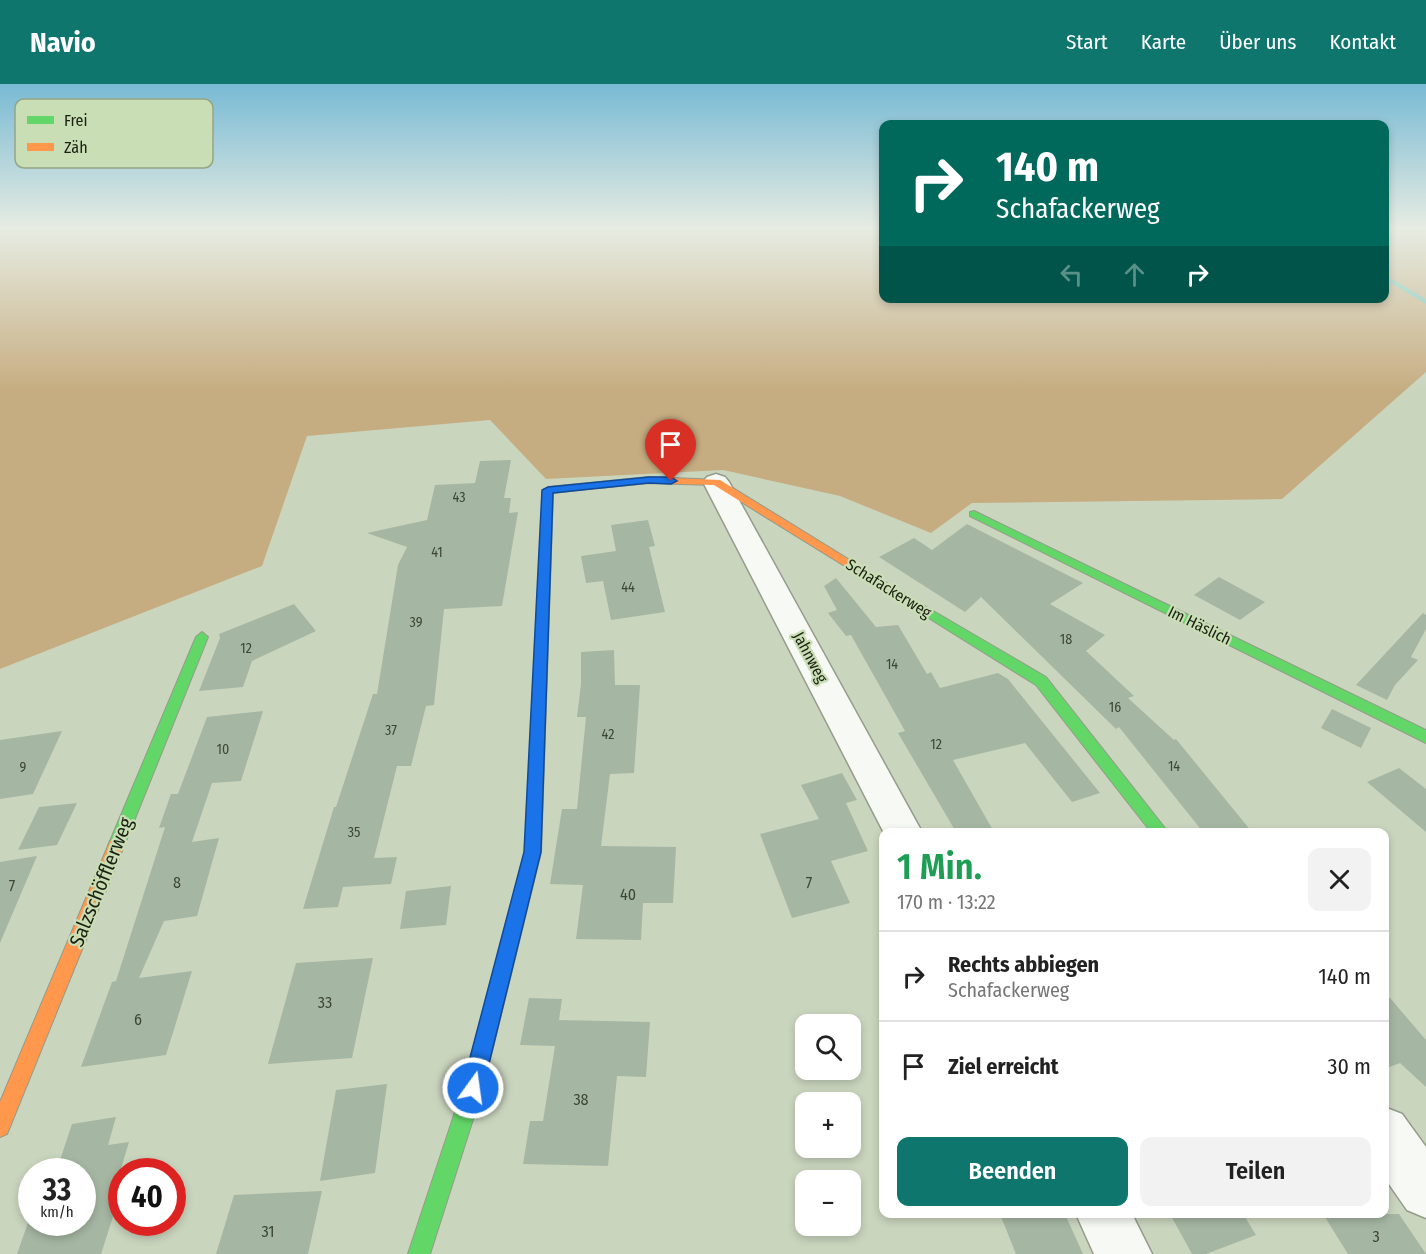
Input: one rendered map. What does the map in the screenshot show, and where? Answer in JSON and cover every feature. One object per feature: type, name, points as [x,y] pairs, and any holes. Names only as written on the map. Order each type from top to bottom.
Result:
[{"type":"street","name":"Schafackerweg","points":[[419,1254],[473,1088],[533,852],[548,490],[649,480],[716,482],[1041,681],[1157,828]]},
{"type":"street","name":"Jahnweg","points":[[716,482],[901,828]]},
{"type":"street","name":"Im Häslich","points":[[974,514],[1426,737]]},
{"type":"street","name":"Salzschöfflerweg","points":[[0,1127],[202,637]]},
{"type":"street","points":[[1389,1138],[1426,1191]]},
{"type":"street","points":[[1105,1218],[1124,1254]]},
{"type":"shaded area","points":[[0,282],[879,282],[879,303],[1389,303],[1389,282],[1426,282],[1426,372],[1282,499],[972,503],[931,533],[840,496],[723,470],[546,479],[490,420],[307,436],[262,566],[0,669]]},
{"type":"building","points":[[511,460],[504,498],[511,498],[509,513],[518,512],[502,606],[444,609],[434,705],[426,706],[411,766],[397,766],[374,858],[397,857],[391,884],[343,887],[338,907],[303,909],[334,807],[336,807],[373,694],[377,694],[398,565],[407,547],[367,533],[427,520],[435,485],[475,483],[480,461]]},
{"type":"building","points":[[648,520],[655,546],[649,547],[665,612],[611,620],[603,581],[586,583],[581,556],[616,551],[611,525]]},
{"type":"building","points":[[967,524],[1083,583],[1050,604],[1105,635],[1086,651],[1134,696],[1128,698],[1174,740],[1176,739],[1249,828],[1200,828],[1119,727],[1116,729],[981,597],[965,612],[879,557],[914,538],[932,550]]},
{"type":"building","points":[[1219,577],[1265,602],[1240,620],[1194,595]]},
{"type":"building","points":[[836,578],[876,627],[898,625],[927,674],[931,672],[940,688],[998,673],[1008,679],[1100,793],[1072,802],[1025,743],[953,760],[992,828],[954,828],[898,733],[905,731],[851,635],[846,636],[828,613],[837,610],[824,586]]},
{"type":"building","points":[[294,604],[316,631],[252,661],[243,687],[199,691],[220,638],[219,634]]},
{"type":"building","points":[[1423,613],[1426,615],[1426,629],[1411,657],[1418,660],[1395,685],[1387,700],[1356,685]]},
{"type":"building","points":[[614,650],[615,685],[640,685],[634,773],[610,774],[601,846],[676,847],[673,903],[643,903],[641,940],[576,939],[583,885],[550,884],[562,809],[577,809],[586,717],[577,717],[581,684],[581,652]]},
{"type":"building","points":[[1332,709],[1371,728],[1361,748],[1321,728]]},
{"type":"building","points":[[263,711],[241,781],[212,783],[192,842],[219,838],[197,916],[164,921],[139,978],[192,971],[166,1055],[81,1067],[112,982],[116,981],[165,827],[159,828],[171,794],[178,794],[207,717]]},
{"type":"building","points":[[62,731],[33,794],[0,799],[0,740]]},
{"type":"building","points":[[1399,768],[1426,789],[1426,832],[1367,782]]},
{"type":"building","points":[[842,773],[857,800],[846,803],[868,851],[831,861],[850,903],[792,918],[760,834],[819,819],[801,785]]},
{"type":"building","points":[[77,803],[57,845],[18,850],[39,807]]},
{"type":"building","points":[[37,856],[0,943],[0,862]]},
{"type":"building","points":[[451,886],[446,925],[400,929],[406,891]]},
{"type":"building","points":[[373,958],[352,1058],[268,1064],[296,963]]},
{"type":"building","points":[[1389,997],[1426,1040],[1426,1087],[1400,1063],[1389,1067]]},
{"type":"building","points":[[529,998],[562,999],[559,1020],[650,1022],[646,1077],[617,1076],[608,1166],[523,1164],[530,1121],[543,1121],[555,1046],[520,1045]]},
{"type":"building","points":[[387,1084],[375,1173],[320,1181],[336,1090]]},
{"type":"building","points":[[116,1117],[108,1145],[129,1142],[124,1158],[108,1158],[108,1232],[101,1254],[17,1254],[23,1236],[96,1236],[96,1158],[61,1158],[72,1124]]},
{"type":"building","points":[[322,1191],[308,1254],[216,1254],[234,1195]]},
{"type":"building","points":[[1389,1214],[1399,1214],[1426,1254],[1348,1254],[1326,1218],[1389,1218]]},
{"type":"building","points":[[1002,1218],[1067,1218],[1083,1254],[1016,1254]]},
{"type":"building","points":[[1172,1218],[1245,1218],[1256,1235],[1206,1254],[1192,1254]]},
{"type":"waterway","points":[[1393,282],[1426,302]]},
{"type":"traffic: fast","points":[[419,1254],[473,1088],[533,852],[548,490],[599,485]]},
{"type":"traffic: fast","points":[[974,514],[1426,737]]},
{"type":"traffic: fast","points":[[923,609],[1041,681],[1157,828]]},
{"type":"traffic: fast","points":[[116,846],[202,637]]},
{"type":"traffic: slow","points":[[599,485],[649,480],[716,482],[923,609]]},
{"type":"traffic: slow","points":[[0,1127],[116,846]]},
{"type":"route","points":[[473,1088],[533,852],[548,490],[649,480],[671,481]]}]
